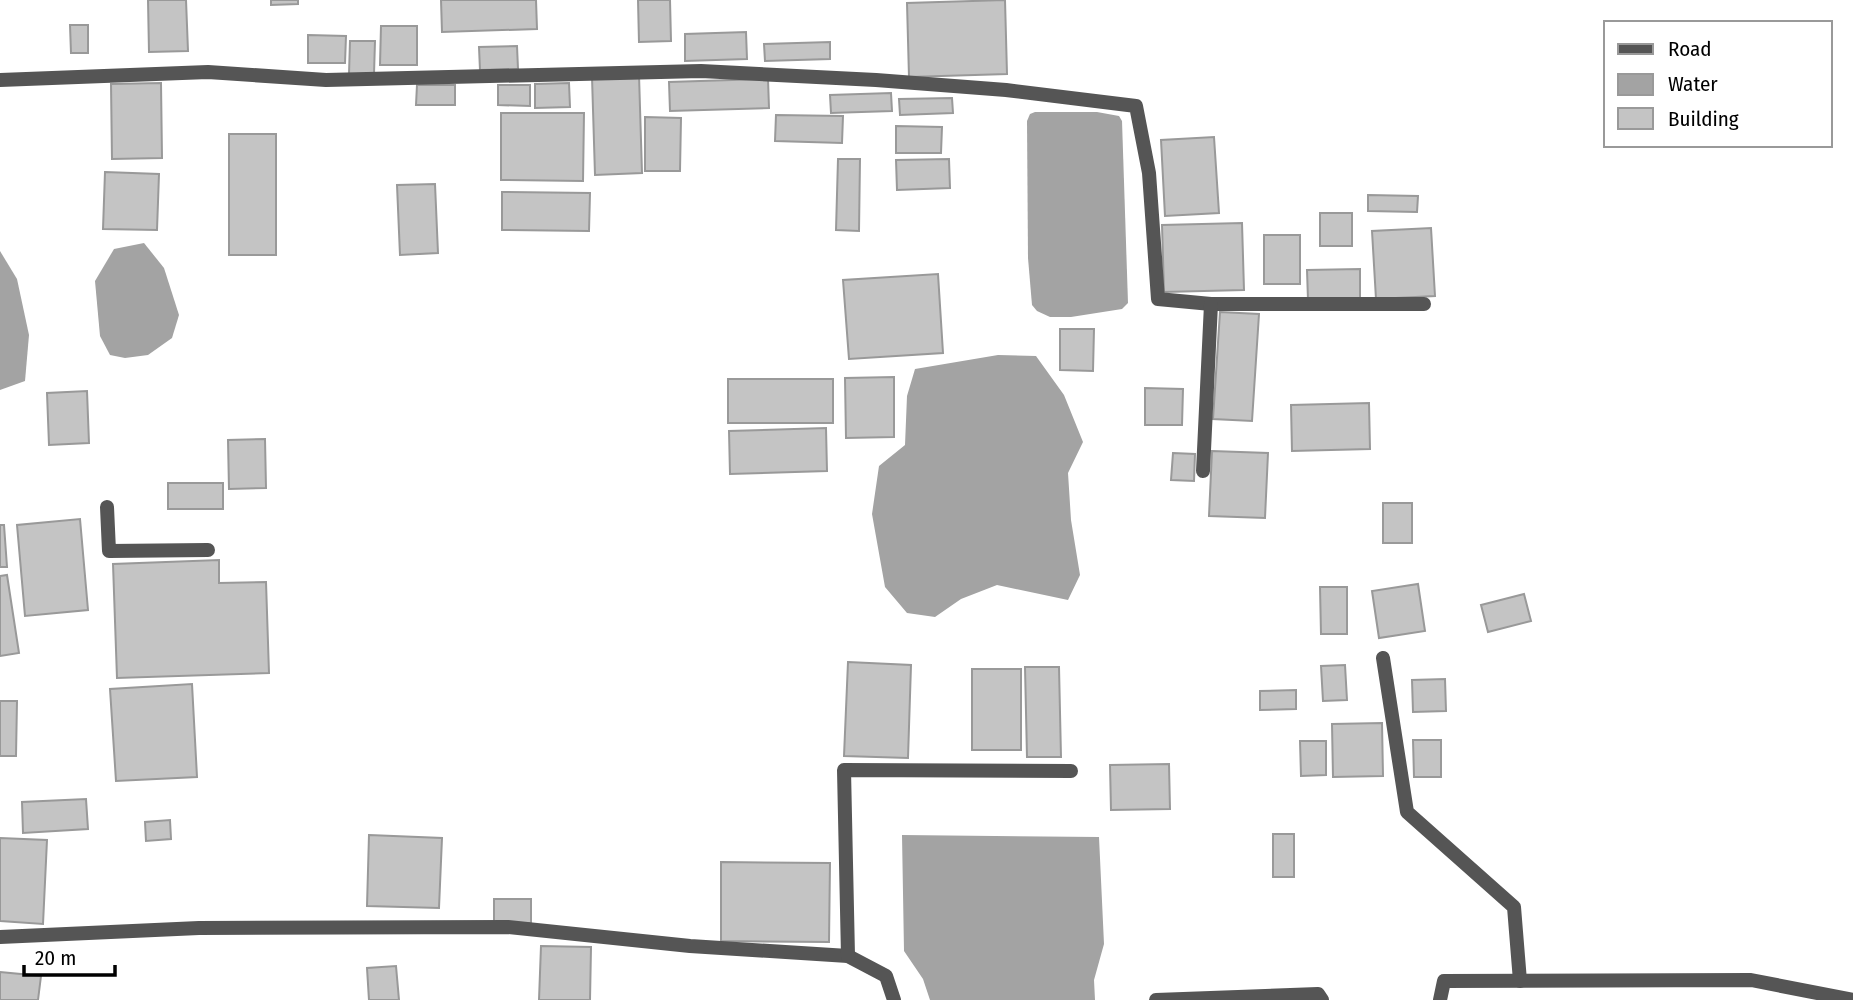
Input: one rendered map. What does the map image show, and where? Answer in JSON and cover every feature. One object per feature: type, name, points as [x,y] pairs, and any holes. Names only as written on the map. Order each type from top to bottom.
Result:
[{"type":"street","points":[[0,80],[208,72],[326,80],[701,71],[941,85],[1136,106],[1149,173],[1158,299],[1211,304],[1424,304]]},
{"type":"street","points":[[1203,471],[1211,304]]},
{"type":"street","points":[[107,507],[109,551],[208,550]]},
{"type":"street","points":[[1383,658],[1407,812],[1514,907],[1520,981]]},
{"type":"street","points":[[848,956],[844,771],[1071,772]]},
{"type":"street","points":[[0,937],[199,928],[508,927],[690,946],[848,956],[886,976],[894,1000]]},
{"type":"street","points":[[1440,1000],[1444,981],[1751,980],[1853,1000]]},
{"type":"street","points":[[1156,1000],[1318,994],[1322,1000]]},
{"type":"water","points":[[1097,112],[1119,116],[1122,121],[1128,303],[1122,309],[1071,317],[1050,317],[1037,311],[1032,305],[1028,258],[1027,121],[1030,114]]},
{"type":"water","points":[[144,243],[164,268],[179,315],[172,338],[148,355],[125,358],[110,355],[100,336],[95,281],[114,249]]},
{"type":"water","points":[[0,251],[17,279],[29,335],[25,381],[0,390]]},
{"type":"water","points":[[998,355],[1036,356],[1064,395],[1083,442],[1068,473],[1071,520],[1080,575],[1068,600],[997,585],[961,599],[935,617],[907,613],[885,587],[872,514],[879,466],[905,445],[907,396],[915,369]]},
{"type":"water","points":[[902,835],[1099,837],[1104,944],[1094,980],[1095,1000],[930,1000],[923,979],[904,951]]},
{"type":"building","points":[[148,0],[186,0],[188,51],[149,52]]},
{"type":"building","points":[[271,0],[298,0],[298,4],[271,5]]},
{"type":"building","points":[[441,0],[536,0],[537,29],[442,32]]},
{"type":"building","points":[[638,0],[670,0],[671,41],[639,42]]},
{"type":"building","points":[[1005,0],[1007,74],[909,77],[907,3]]},
{"type":"building","points":[[70,25],[88,25],[88,53],[71,53]]},
{"type":"building","points":[[381,26],[417,26],[417,65],[380,65]]},
{"type":"building","points":[[746,32],[747,59],[685,61],[685,34]]},
{"type":"building","points":[[308,35],[346,36],[345,63],[308,63]]},
{"type":"building","points":[[350,41],[375,41],[374,74],[349,74]]},
{"type":"building","points":[[830,42],[830,59],[765,61],[764,44]]},
{"type":"building","points":[[517,46],[518,69],[480,70],[479,47]]},
{"type":"building","points":[[639,75],[642,173],[595,175],[592,77]]},
{"type":"building","points":[[768,79],[769,108],[670,111],[669,82]]},
{"type":"building","points":[[161,83],[162,158],[112,159],[111,84]]},
{"type":"building","points":[[569,83],[570,107],[535,108],[535,84]]},
{"type":"building","points":[[417,85],[455,85],[455,105],[416,105]]},
{"type":"building","points":[[498,85],[530,85],[530,106],[498,105]]},
{"type":"building","points":[[891,93],[892,111],[831,113],[830,95]]},
{"type":"building","points":[[952,98],[953,113],[900,115],[899,99]]},
{"type":"building","points":[[501,113],[584,113],[583,181],[501,180]]},
{"type":"building","points":[[776,115],[843,116],[842,143],[775,141]]},
{"type":"building","points":[[645,117],[681,118],[680,171],[645,171]]},
{"type":"building","points":[[896,126],[942,127],[941,153],[896,153]]},
{"type":"building","points":[[229,134],[276,134],[276,255],[229,255]]},
{"type":"building","points":[[1214,137],[1219,213],[1165,216],[1161,140]]},
{"type":"building","points":[[838,159],[860,159],[859,231],[836,230]]},
{"type":"building","points":[[949,159],[950,188],[897,190],[896,160]]},
{"type":"building","points":[[105,172],[159,174],[157,230],[103,229]]},
{"type":"building","points":[[435,184],[438,253],[400,255],[397,185]]},
{"type":"building","points":[[502,192],[590,193],[589,231],[502,230]]},
{"type":"building","points":[[1368,195],[1418,196],[1417,212],[1368,211]]},
{"type":"building","points":[[1320,213],[1352,213],[1352,246],[1320,246]]},
{"type":"building","points":[[1242,223],[1244,290],[1164,292],[1162,225]]},
{"type":"building","points":[[1431,228],[1435,296],[1376,299],[1372,231]]},
{"type":"building","points":[[1264,235],[1300,235],[1300,284],[1264,284]]},
{"type":"building","points":[[1360,269],[1360,299],[1308,300],[1307,270]]},
{"type":"building","points":[[938,274],[943,353],[849,359],[843,280]]},
{"type":"building","points":[[1220,312],[1259,314],[1252,421],[1213,419]]},
{"type":"building","points":[[1060,329],[1094,329],[1093,371],[1060,370]]},
{"type":"building","points":[[894,377],[894,437],[846,438],[845,378]]},
{"type":"building","points":[[728,379],[833,379],[833,423],[728,423]]},
{"type":"building","points":[[1145,388],[1183,389],[1182,425],[1145,425]]},
{"type":"building","points":[[87,391],[89,443],[49,445],[47,393]]},
{"type":"building","points":[[1369,403],[1370,449],[1292,451],[1291,405]]},
{"type":"building","points":[[826,428],[827,471],[730,474],[729,431]]},
{"type":"building","points":[[265,439],[266,488],[229,489],[228,440]]},
{"type":"building","points":[[1212,451],[1268,453],[1265,518],[1209,516]]},
{"type":"building","points":[[1173,453],[1195,454],[1194,481],[1171,480]]},
{"type":"building","points":[[168,483],[223,483],[223,509],[168,509]]},
{"type":"building","points":[[1383,503],[1412,503],[1412,543],[1383,543]]},
{"type":"building","points":[[80,519],[88,610],[25,616],[17,525]]},
{"type":"building","points":[[0,525],[4,525],[7,567],[0,567]]},
{"type":"building","points":[[219,560],[219,583],[266,582],[269,673],[117,678],[113,564]]},
{"type":"building","points":[[7,575],[19,653],[0,656],[0,576]]},
{"type":"building","points":[[1418,584],[1425,631],[1379,638],[1372,591]]},
{"type":"building","points":[[1320,587],[1347,587],[1347,634],[1321,634]]},
{"type":"building","points":[[1524,594],[1531,621],[1488,632],[1481,605]]},
{"type":"building","points":[[848,662],[911,665],[908,758],[844,756]]},
{"type":"building","points":[[1345,665],[1347,700],[1323,701],[1321,666]]},
{"type":"building","points":[[1025,667],[1059,667],[1061,757],[1027,757]]},
{"type":"building","points":[[972,669],[1021,669],[1021,750],[972,750]]},
{"type":"building","points":[[1445,679],[1446,711],[1413,712],[1412,680]]},
{"type":"building","points":[[192,684],[197,777],[116,781],[110,689]]},
{"type":"building","points":[[1296,690],[1296,709],[1260,710],[1260,691]]},
{"type":"building","points":[[0,701],[17,701],[16,756],[0,756]]},
{"type":"building","points":[[1382,723],[1383,776],[1333,777],[1332,724]]},
{"type":"building","points":[[1413,740],[1441,740],[1441,777],[1414,777]]},
{"type":"building","points":[[1300,741],[1326,741],[1326,775],[1301,776]]},
{"type":"building","points":[[1169,764],[1170,809],[1111,810],[1110,765]]},
{"type":"building","points":[[86,799],[88,829],[23,833],[22,802]]},
{"type":"building","points":[[170,820],[171,839],[146,841],[145,822]]},
{"type":"building","points":[[1273,834],[1294,834],[1294,877],[1273,877]]},
{"type":"building","points":[[369,835],[442,838],[439,908],[367,906]]},
{"type":"building","points":[[0,838],[47,840],[43,924],[0,921]]},
{"type":"building","points":[[721,862],[830,863],[829,942],[721,941]]},
{"type":"building","points":[[494,899],[531,899],[531,923],[494,923]]},
{"type":"building","points":[[541,946],[591,947],[590,1000],[539,1000]]},
{"type":"building","points":[[396,966],[399,1000],[369,1000],[367,968]]},
{"type":"building","points":[[0,972],[41,976],[38,1000],[0,1000]]}]
